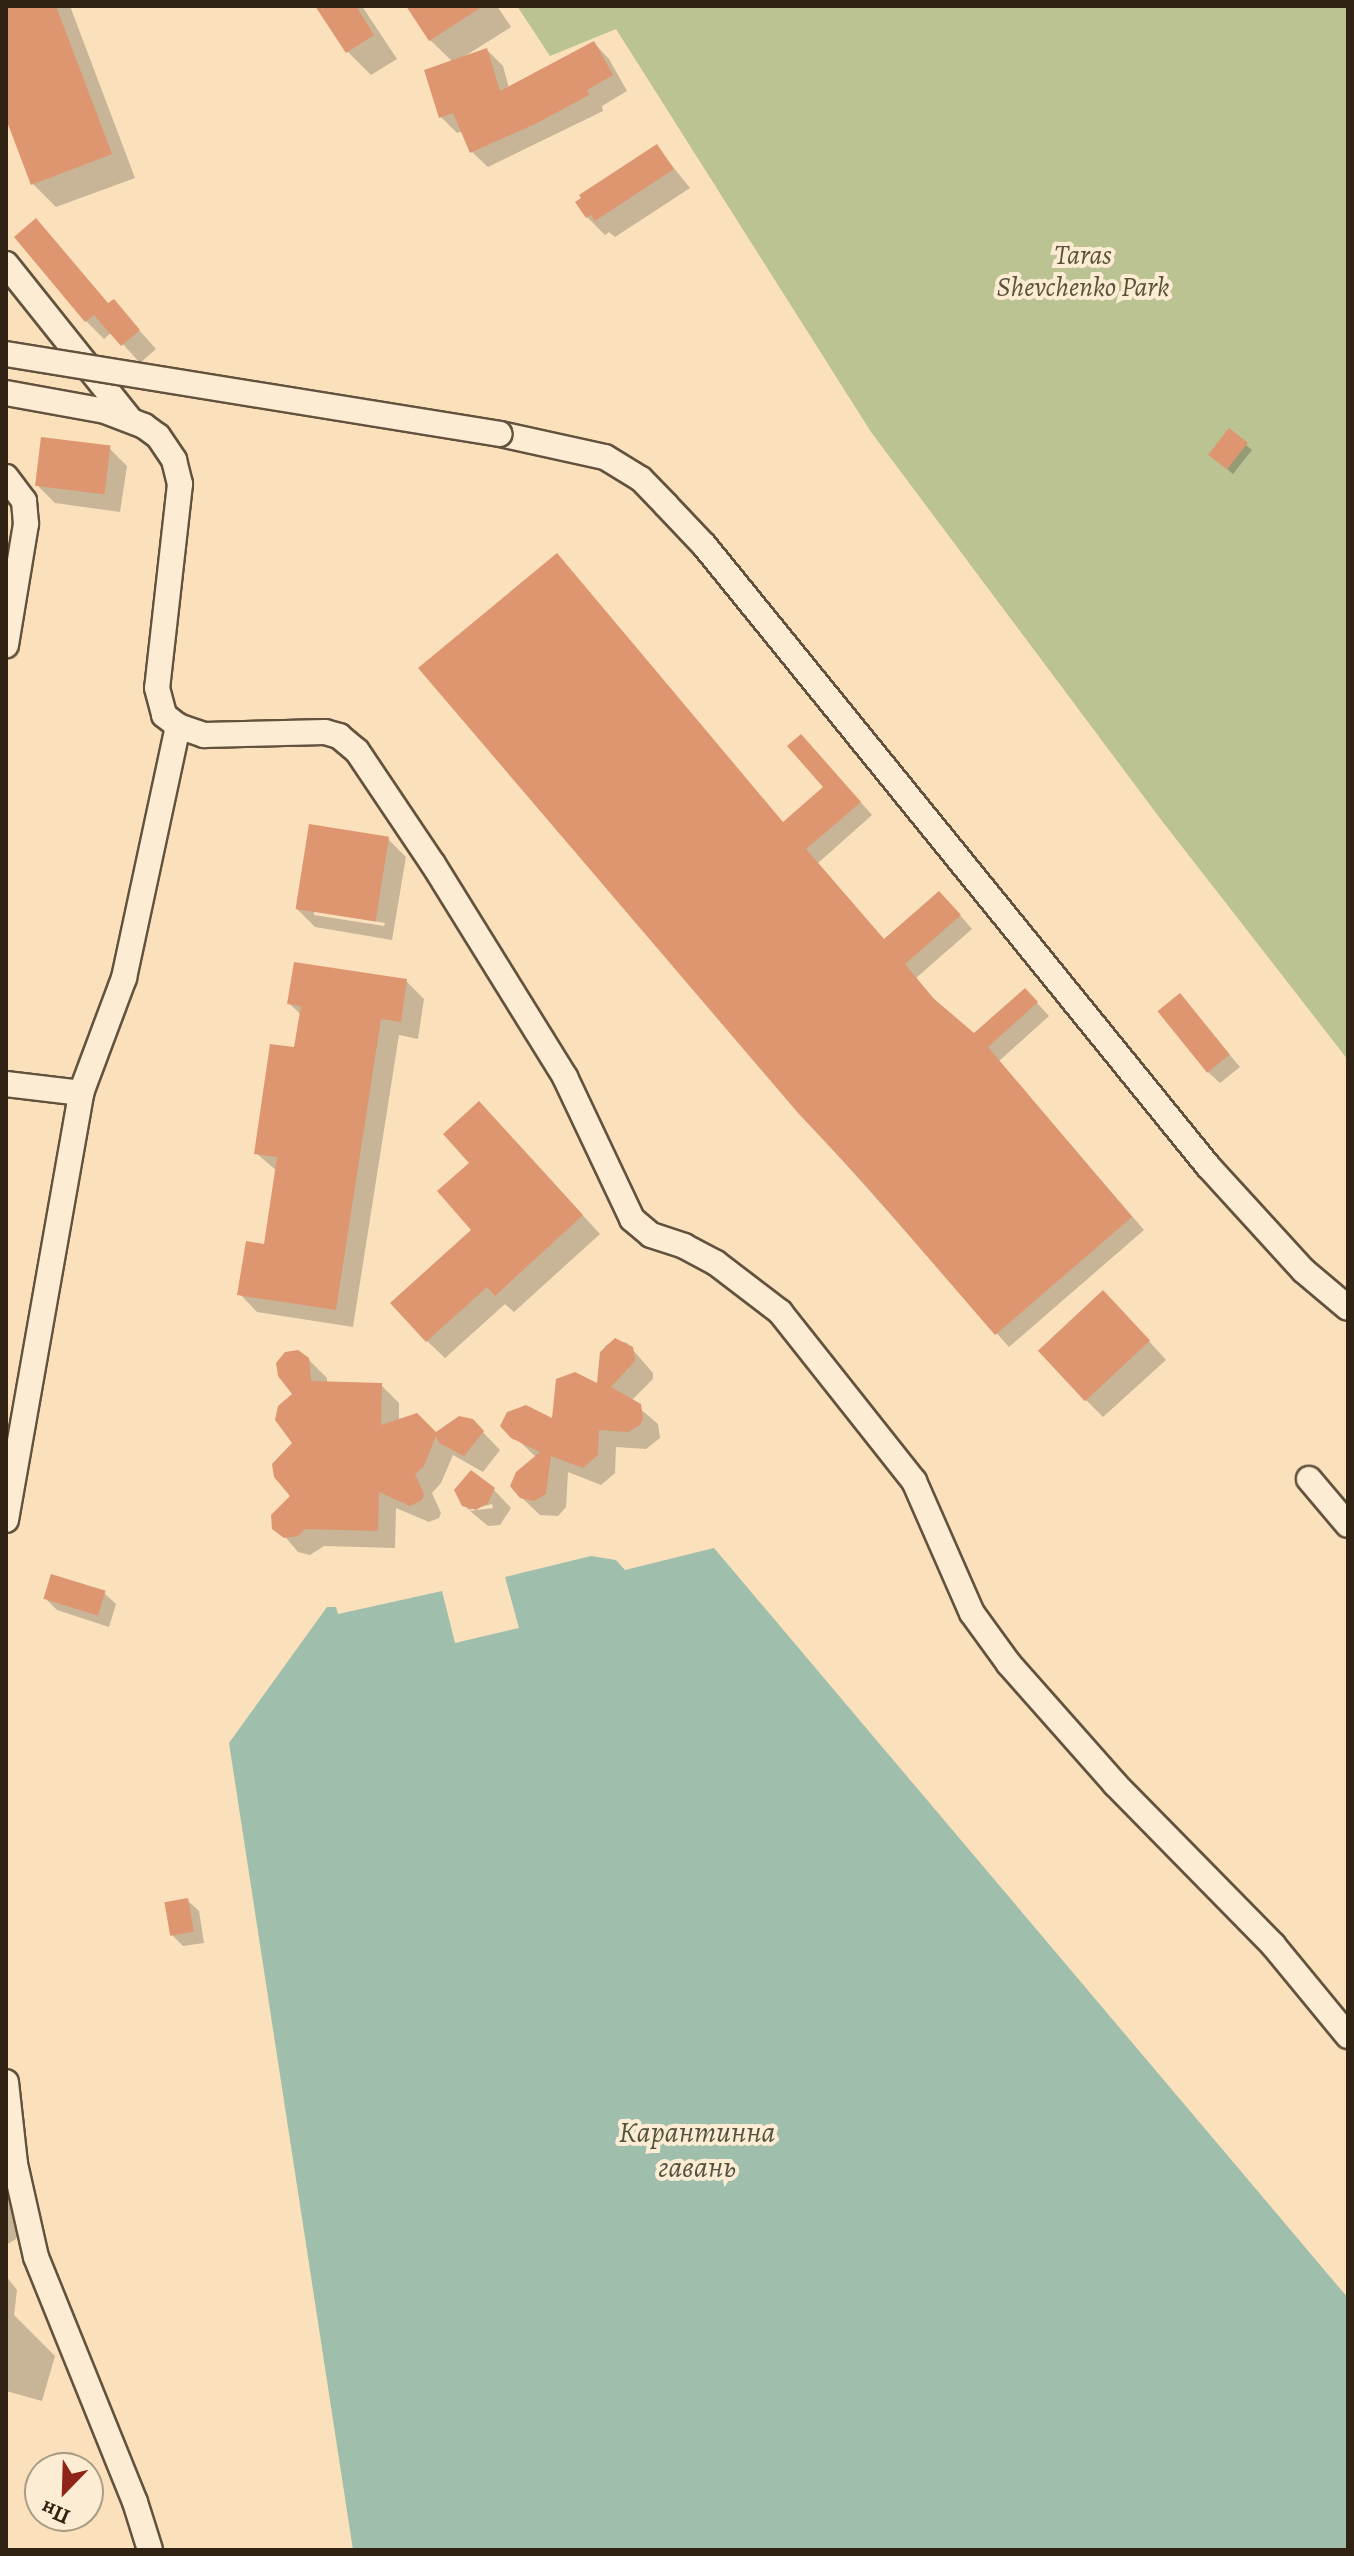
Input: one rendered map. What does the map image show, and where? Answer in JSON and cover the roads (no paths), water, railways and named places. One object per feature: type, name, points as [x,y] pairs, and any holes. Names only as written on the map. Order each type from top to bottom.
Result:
[{"type":"street","points":[[6,264],[129,418]]},
{"type":"street","points":[[6,354],[500,434],[605,457],[641,479],[704,545],[1208,1166],[1304,1271],[1348,1308]]},
{"type":"street","points":[[6,393],[129,418],[151,431],[167,447],[180,484],[157,688],[160,709],[178,726],[204,735],[325,732],[339,736],[357,751],[565,1077],[632,1219],[651,1235],[684,1246],[716,1263],[780,1312],[914,1481],[972,1613],[1009,1664],[1115,1784],[1273,1945],[1348,2036]]},
{"type":"street","points":[[6,477],[24,501],[26,524],[6,645]]},
{"type":"street","points":[[6,1520],[81,1093],[124,978],[178,726]]},
{"type":"street","points":[[6,1084],[81,1093]]},
{"type":"street","points":[[1309,1479],[1348,1525]]},
{"type":"street","points":[[6,2082],[15,2164],[36,2257],[135,2502],[150,2550]]},
{"type":"water","name":"Карантинна гавань","points":[[714,1548],[1348,2298],[1348,2550],[353,2550],[229,1743],[327,1607],[336,1607],[338,1614],[442,1591],[455,1643],[519,1628],[505,1577],[591,1556],[616,1560],[625,1570]]},
{"type":"park label","name":"Taras Shevchenko Park","points":[[1083,271]]}]
